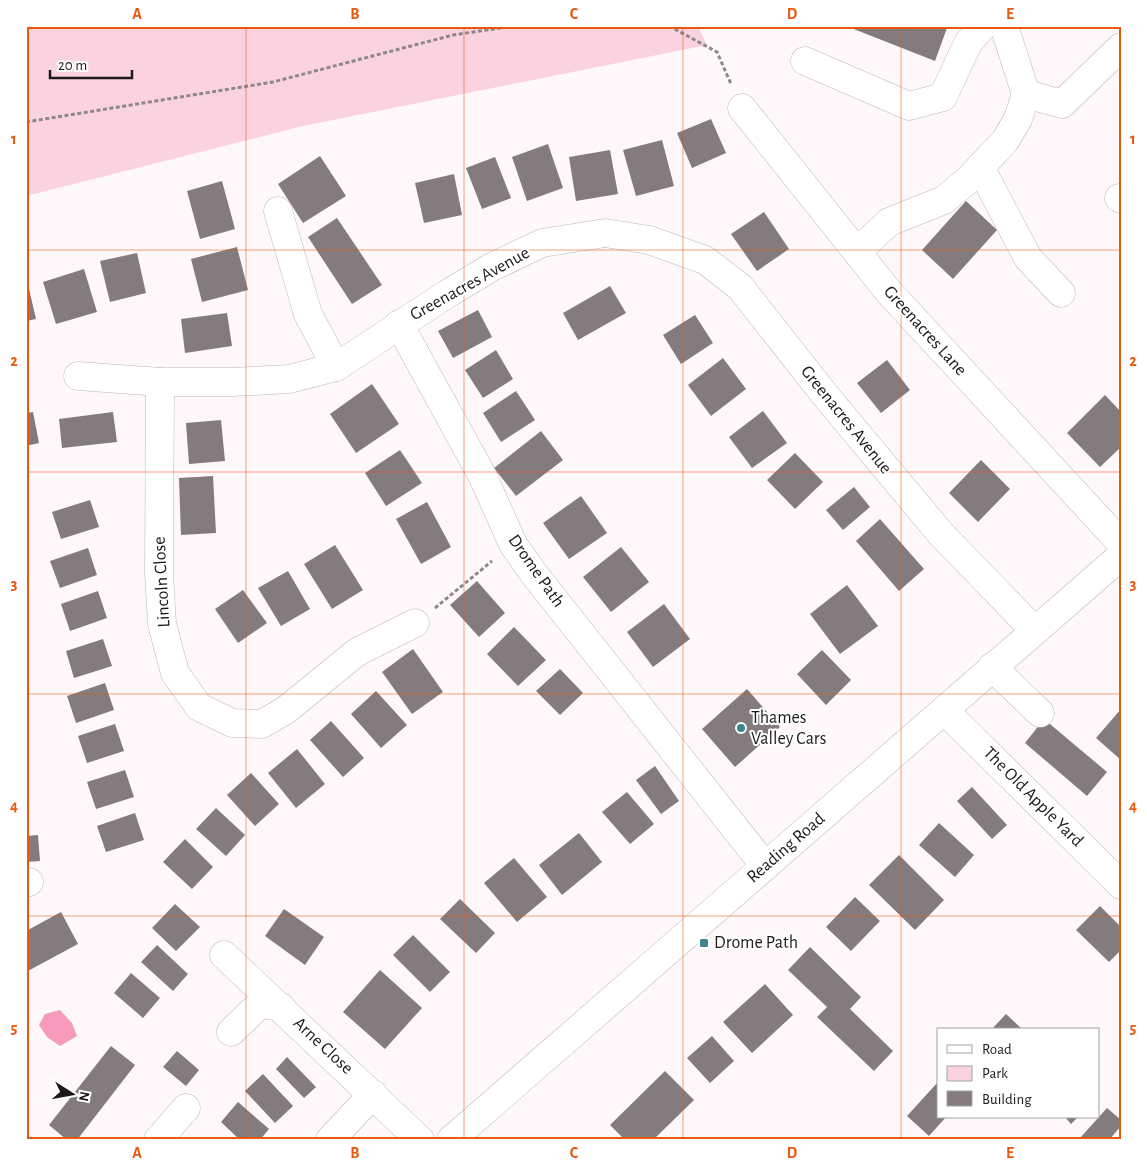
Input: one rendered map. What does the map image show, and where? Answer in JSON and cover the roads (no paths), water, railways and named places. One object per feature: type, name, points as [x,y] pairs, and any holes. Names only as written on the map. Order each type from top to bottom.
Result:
[{"type":"street","points":[[805,61],[909,106],[943,97],[968,43],[983,26]]},
{"type":"street","points":[[857,252],[889,222],[944,200],[1005,141],[1018,119],[1026,94],[1004,26]]},
{"type":"street","points":[[1026,94],[1062,104],[1121,47]]},
{"type":"street","name":"Greenacres Lane","points":[[742,108],[888,291],[1121,543]]},
{"type":"street","points":[[980,167],[1028,258],[1062,293]]},
{"type":"street","points":[[278,211],[308,314],[336,367]]},
{"type":"street","name":"Greenacres Avenue","points":[[78,376],[160,382],[233,382],[289,379],[336,367],[399,324],[492,267],[542,243],[604,233],[649,240],[705,260],[740,287],[825,395],[941,534],[1034,630]]},
{"type":"street","name":"Drome Path","points":[[399,324],[483,478],[514,544],[534,574],[765,866]]},
{"type":"street","name":"Lincoln Close","points":[[160,382],[159,573],[162,624],[175,672],[199,707],[232,723],[262,724],[286,710],[357,652],[415,622]]},
{"type":"street","name":"Reading Road","points":[[452,1140],[1121,556]]},
{"type":"street","points":[[992,667],[1040,713]]},
{"type":"street","name":"The Old Apple Yard","points":[[944,710],[1121,886]]},
{"type":"street","name":"Arne Close","points":[[224,955],[420,1140]]},
{"type":"street","points":[[231,1032],[260,1004],[281,1007]]},
{"type":"street","points":[[330,1140],[373,1094]]},
{"type":"street","points":[[158,1140],[186,1108]]},
{"type":"place","name":"Thames Valley Cars","points":[[741,728]]},
{"type":"place","name":"Drome Path","points":[[704,943]]}]
